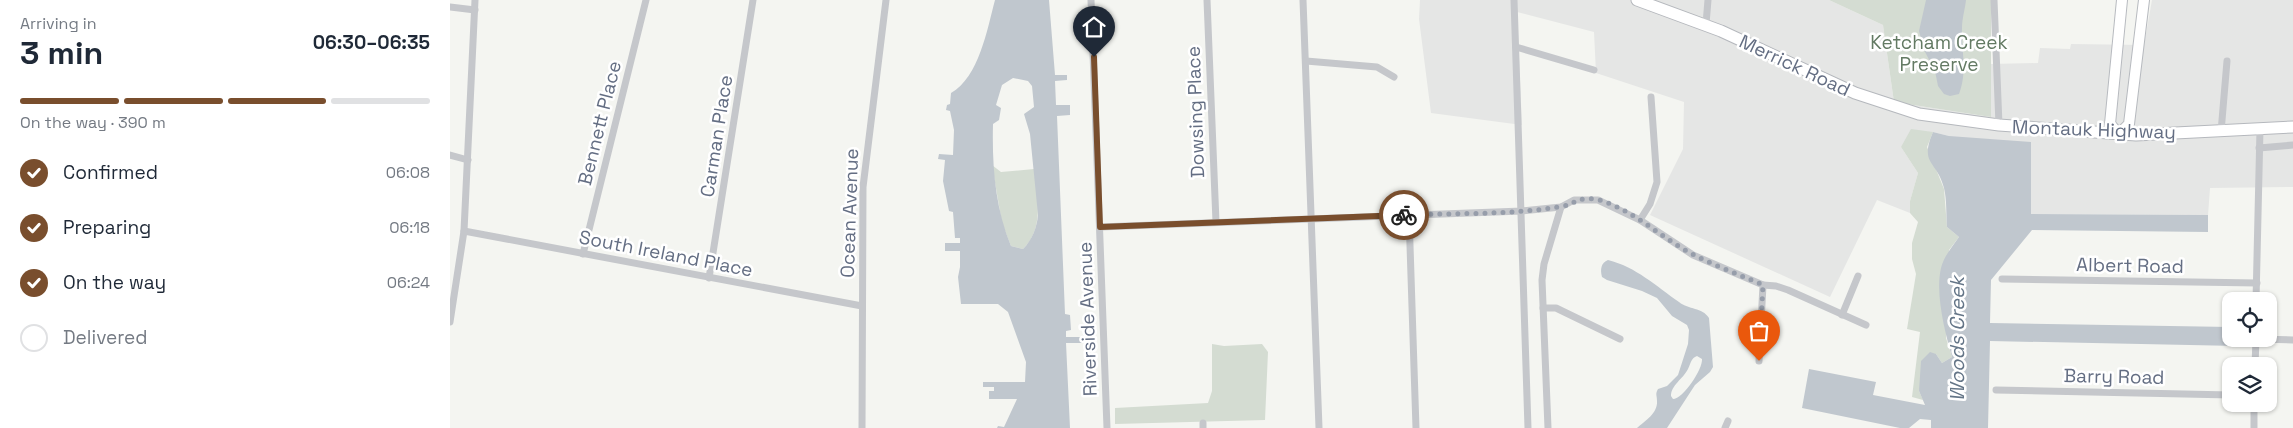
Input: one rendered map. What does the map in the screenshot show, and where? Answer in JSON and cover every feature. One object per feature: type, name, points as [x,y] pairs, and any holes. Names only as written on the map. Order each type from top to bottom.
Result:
[{"type":"main road","name":"Merrick Road","points":[[1638,0],[1706,24],[1855,93],[1919,114],[1955,120]]},
{"type":"main road","name":"Montauk Highway","points":[[1955,120],[2119,134],[2221,132],[2293,127]]},
{"type":"street","points":[[450,322],[464,231],[475,0]]},
{"type":"street","name":"Bennett Place","points":[[584,254],[646,0]]},
{"type":"street","name":"Carman Place","points":[[709,278],[753,0]]},
{"type":"street","name":"Ocean Avenue","points":[[862,428],[863,187],[886,0]]},
{"type":"street","name":"Riverside Avenue","points":[[1091,0],[1107,428]]},
{"type":"street","name":"Dowsing Place","points":[[1208,0],[1216,222]]},
{"type":"street","points":[[1303,0],[1319,428]]},
{"type":"street","points":[[1514,0],[1528,428]]},
{"type":"street","points":[[1706,24],[1708,0]]},
{"type":"street","points":[[1994,0],[1999,125]]},
{"type":"street","points":[[2122,0],[2110,124],[2119,134],[2128,124],[2144,0]]},
{"type":"street","points":[[450,6],[474,10]]},
{"type":"street","points":[[1516,47],[1594,70]]},
{"type":"street","points":[[1306,61],[1377,67],[1394,76]]},
{"type":"street","points":[[2221,132],[2227,61]]},
{"type":"street","points":[[1640,220],[1650,204],[1657,182],[1651,97]]},
{"type":"street","points":[[2256,292],[2260,129]]},
{"type":"street","points":[[2259,148],[2293,145]]},
{"type":"street","points":[[450,155],[468,160]]},
{"type":"street","points":[[1100,227],[1522,211],[1561,207],[1574,200],[1598,200],[1640,220],[1693,254],[1763,285],[1788,290],[1866,325]]},
{"type":"street","points":[[1548,428],[1543,308],[1544,264],[1561,207]]},
{"type":"street","points":[[1409,215],[1416,428]]},
{"type":"street","name":"South Ireland Place","points":[[464,231],[862,306]]},
{"type":"street","points":[[1842,315],[1858,276]]},
{"type":"street","name":"Albert Road","points":[[2002,278],[2257,283]]},
{"type":"street","points":[[1759,361],[1763,285]]},
{"type":"street","points":[[1543,308],[1556,308],[1620,339]]},
{"type":"street","points":[[2277,340],[2293,340]]},
{"type":"street","name":"Barry Road","points":[[1996,390],[2222,395]]},
{"type":"street","points":[[2254,412],[2254,428]]},
{"type":"shaded area","points":[[1420,0],[1829,0],[1883,25],[1894,102],[1991,117],[1991,64],[2038,63],[2040,48],[2070,49],[2071,44],[2144,45],[2152,0],[2293,0],[2293,187],[2210,188],[2208,215],[2031,214],[1949,136],[1933,132],[1901,147],[1918,173],[1910,201],[1910,213],[1877,200],[1830,297],[1650,215],[1683,149],[1684,102],[1596,73],[1594,32],[1517,12],[1522,125],[1431,113],[1419,19]]},
{"type":"green space","name":"Ketcham Creek Preserve","points":[[1829,0],[1991,0],[1991,117],[1894,102],[1883,25]]},
{"type":"green space","points":[[1911,129],[1933,132],[1927,147],[1944,189],[1947,227],[1959,237],[1949,250],[1946,338],[1952,357],[1942,363],[1936,354],[1919,391],[1923,400],[1912,397],[1920,332],[1907,329],[1916,274],[1912,259],[1912,243],[1918,222],[1910,213],[1910,201],[1918,173],[1901,147]]},
{"type":"green space","points":[[992,165],[1001,172],[1034,169],[1038,201],[1037,221],[1030,240],[1023,249],[1011,246],[1002,223]]},
{"type":"green space","points":[[1212,344],[1224,346],[1262,344],[1268,352],[1265,420],[1115,424],[1115,408],[1208,403],[1212,391]]},
{"type":"water","points":[[995,0],[1049,0],[1055,75],[1067,75],[1067,80],[1055,81],[1056,105],[1070,105],[1070,115],[1057,116],[1065,314],[1070,315],[1071,330],[1066,331],[1066,337],[1081,337],[1082,343],[1066,343],[1070,428],[997,428],[998,426],[1004,427],[1017,399],[989,399],[989,391],[994,391],[994,387],[983,387],[983,382],[1025,382],[1026,362],[1008,312],[998,304],[961,304],[958,277],[960,251],[945,251],[945,243],[960,243],[960,238],[955,238],[953,212],[949,211],[943,181],[945,160],[938,159],[939,154],[953,155],[954,130],[950,111],[946,110],[947,105],[950,104],[951,93],[961,86],[975,64],[985,38]],"holes":[[[1013,78],[1028,81],[1032,86],[1034,107],[1024,114],[1030,134],[1038,215],[1034,233],[1023,249],[1011,246],[1001,216],[994,171],[993,124],[999,120],[1001,108],[996,105],[1002,85]]]},
{"type":"water","points":[[1926,0],[1966,0],[1962,21],[1963,77],[1959,94],[1950,96],[1944,94],[1938,86],[1935,71],[1924,50],[1919,31]]},
{"type":"water","name":"Woods Creek","points":[[1933,132],[1949,136],[2031,142],[2031,214],[2208,215],[2208,232],[2032,230],[1991,280],[1990,323],[2222,327],[2222,346],[1990,341],[1988,428],[1931,428],[1931,420],[1920,419],[1909,428],[1900,428],[1802,408],[1809,369],[1876,382],[1873,395],[1925,405],[1919,391],[1921,361],[1930,352],[1936,354],[1942,363],[1952,357],[1940,301],[1939,278],[1944,260],[1959,237],[1947,227],[1944,188],[1928,157],[1929,143]]},
{"type":"water","points":[[1608,260],[1637,272],[1683,305],[1703,312],[1709,318],[1713,367],[1695,385],[1667,428],[1637,428],[1655,409],[1658,389],[1667,386],[1678,375],[1688,344],[1689,330],[1687,325],[1672,316],[1657,298],[1602,277],[1602,267]],"holes":[[[1697,356],[1702,359],[1692,383],[1682,394],[1673,399],[1671,396],[1673,389],[1686,373],[1692,359]]]},
{"type":"way so far","points":[[1404,215],[1522,211],[1561,207],[1574,200],[1586,198],[1610,204],[1640,220],[1693,254],[1763,285],[1759,361]]},
{"type":"route","points":[[1094,57],[1100,227],[1404,215]]}]
